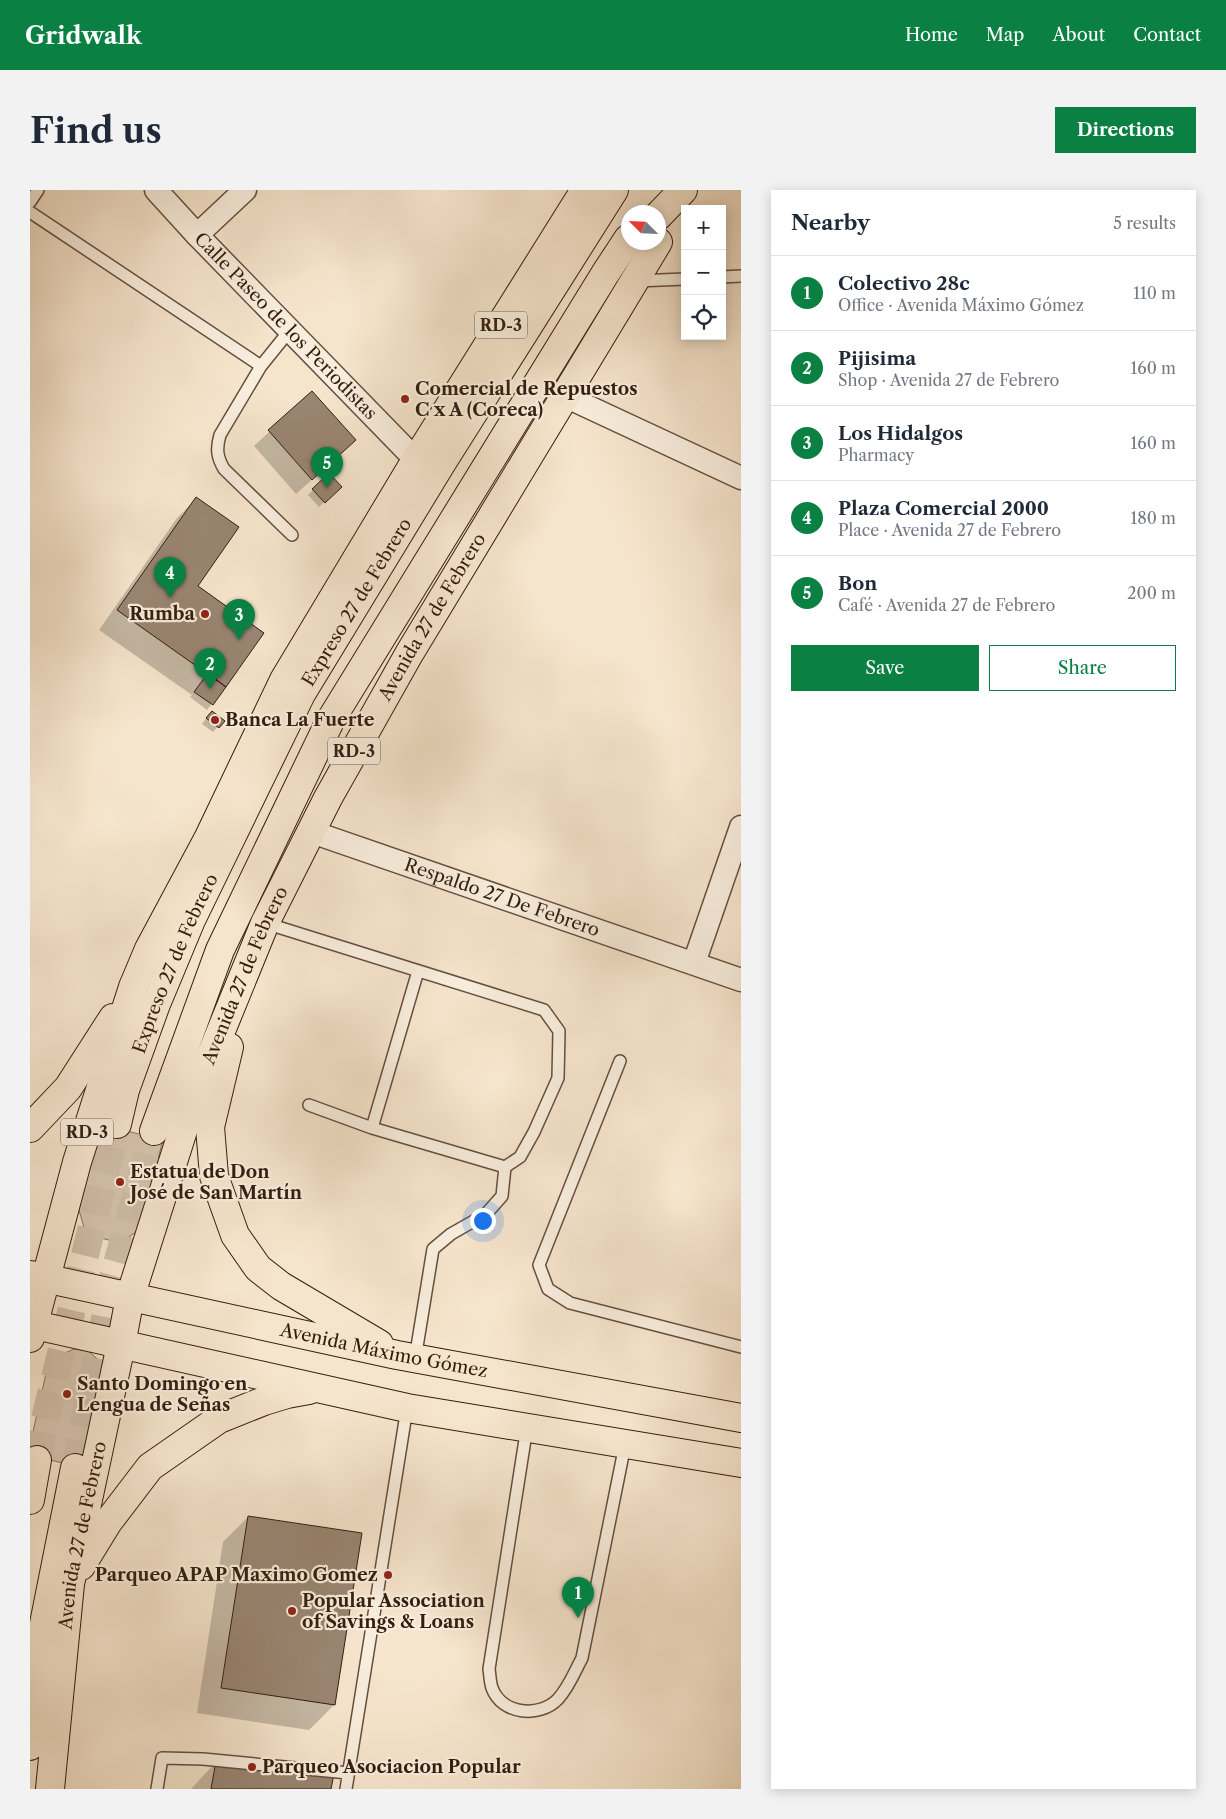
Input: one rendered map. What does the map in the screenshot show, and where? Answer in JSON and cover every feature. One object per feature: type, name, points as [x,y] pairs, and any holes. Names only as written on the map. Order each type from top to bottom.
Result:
[{"type":"main road","name":"RD-3","points":[[31,1329],[38,1277],[133,987],[149,950],[209,837],[284,680],[416,460],[586,190]]},
{"type":"main road","points":[[572,255],[600,190]]},
{"type":"main road","name":"Expreso 27 de Febrero","points":[[117,1124],[125,1090],[150,1021],[191,920],[301,694],[441,464],[614,190]]},
{"type":"main road","points":[[651,205],[662,190]]},
{"type":"main road","points":[[666,208],[683,190]]},
{"type":"main road","name":"Avenida 27 de Febrero","points":[[666,229],[689,190]]},
{"type":"main road","name":"Expreso 27 de Febrero","points":[[154,1131],[220,950],[330,721],[621,250]]},
{"type":"main road","points":[[605,274],[627,250]]},
{"type":"main road","name":"Avenida 27 de Febrero","points":[[50,1789],[70,1584],[122,1345],[130,1297],[192,1102],[265,923],[328,798],[409,654],[653,250]]},
{"type":"main road","points":[[242,982],[210,1127],[214,1176],[235,1236],[258,1268],[281,1286],[406,1357]]},
{"type":"main road","points":[[30,1128],[68,1088],[133,987]]},
{"type":"main road","name":"Avenida Máximo Gómez","points":[[38,1277],[406,1357],[741,1418]]},
{"type":"main road","points":[[31,1329],[122,1345],[407,1408],[741,1463]]},
{"type":"main road","points":[[70,1584],[108,1522],[150,1467],[219,1419],[287,1394],[318,1388]]},
{"type":"main road","points":[[30,1500],[37,1460]]},
{"type":"main road","points":[[30,1746],[40,1644],[75,1468]]},
{"type":"street","name":"Calle Paseo de los Periodistas","points":[[156,190],[197,235],[416,460]]},
{"type":"street","points":[[197,235],[246,190]]},
{"type":"street","points":[[565,396],[741,478]]},
{"type":"street","points":[[694,963],[741,827]]},
{"type":"street","name":"Respaldo 27 De Febrero","points":[[312,832],[741,980]]},
{"type":"lane","points":[[30,202],[38,190]]},
{"type":"lane","points":[[30,212],[261,366]]},
{"type":"lane","points":[[726,277],[741,276]]},
{"type":"lane","points":[[634,282],[681,279]]},
{"type":"lane","points":[[290,330],[261,366],[220,435],[216,447],[219,460],[224,469],[292,534]]},
{"type":"lane","points":[[265,923],[544,1010],[559,1031],[558,1078],[534,1132],[520,1157],[505,1168],[502,1196],[486,1214],[451,1234],[433,1249],[406,1357]]},
{"type":"lane","points":[[372,1128],[418,971]]},
{"type":"lane","points":[[620,1061],[539,1265],[548,1289],[570,1303],[741,1347]]},
{"type":"lane","points":[[309,1105],[372,1128],[505,1168]]},
{"type":"lane","points":[[157,1789],[162,1758],[203,1759],[348,1783],[407,1408]]},
{"type":"lane","points":[[527,1427],[489,1668],[493,1689],[500,1700],[512,1710],[532,1711],[544,1708],[557,1700],[582,1658],[625,1444]]},
{"type":"shaded area","points":[[103,1125],[163,1140],[139,1230],[120,1243],[86,1234],[78,1207]]},
{"type":"shaded area","points":[[74,1349],[88,1351],[107,1367],[87,1469],[30,1455],[30,1445],[49,1360]]},
{"type":"building","points":[[312,391],[356,440],[312,480],[268,430]]},
{"type":"building","points":[[329,473],[342,487],[325,503],[312,489]]},
{"type":"building","points":[[196,497],[239,527],[198,586],[264,633],[226,687],[117,610]]},
{"type":"building","points":[[208,673],[226,687],[213,705],[194,692]]},
{"type":"building","name":"Banca La Fuerte","points":[[212,711],[225,721],[219,728],[206,718]]},
{"type":"building","name":"Popular Association of Savings & Loans","points":[[248,1516],[362,1533],[335,1705],[221,1688]]},
{"type":"building","points":[[216,1761],[334,1774],[331,1789],[211,1789]]},
{"type":"tunnel","points":[[37,1460],[44,1423],[117,1124]]},
{"type":"tunnel","points":[[75,1468],[113,1278],[154,1131]]},
{"type":"place","name":"Comercial de Repuestos C x A (Coreca)","points":[[405,399]]},
{"type":"place","name":"Bon","points":[[327,488]]},
{"type":"place","name":"Plaza Comercial 2000","points":[[170,598]]},
{"type":"place","name":"Rumba","points":[[205,614]]},
{"type":"place","name":"Los Hidalgos","points":[[239,640]]},
{"type":"place","name":"Pijisima","points":[[210,689]]},
{"type":"place","name":"Banca La Fuerte","points":[[215,720]]},
{"type":"place","name":"Estatua de Don José de San Martín","points":[[120,1182]]},
{"type":"place","name":"Santo Domingo en Lengua de Señas","points":[[67,1394]]},
{"type":"place","name":"Parqueo APAP Maximo Gomez","points":[[388,1575]]},
{"type":"place","name":"Popular Association of Savings & Loans","points":[[292,1611]]},
{"type":"place","name":"Colectivo 28c","points":[[578,1618]]},
{"type":"place","name":"Parqueo Asociacion Popular","points":[[252,1767]]}]
